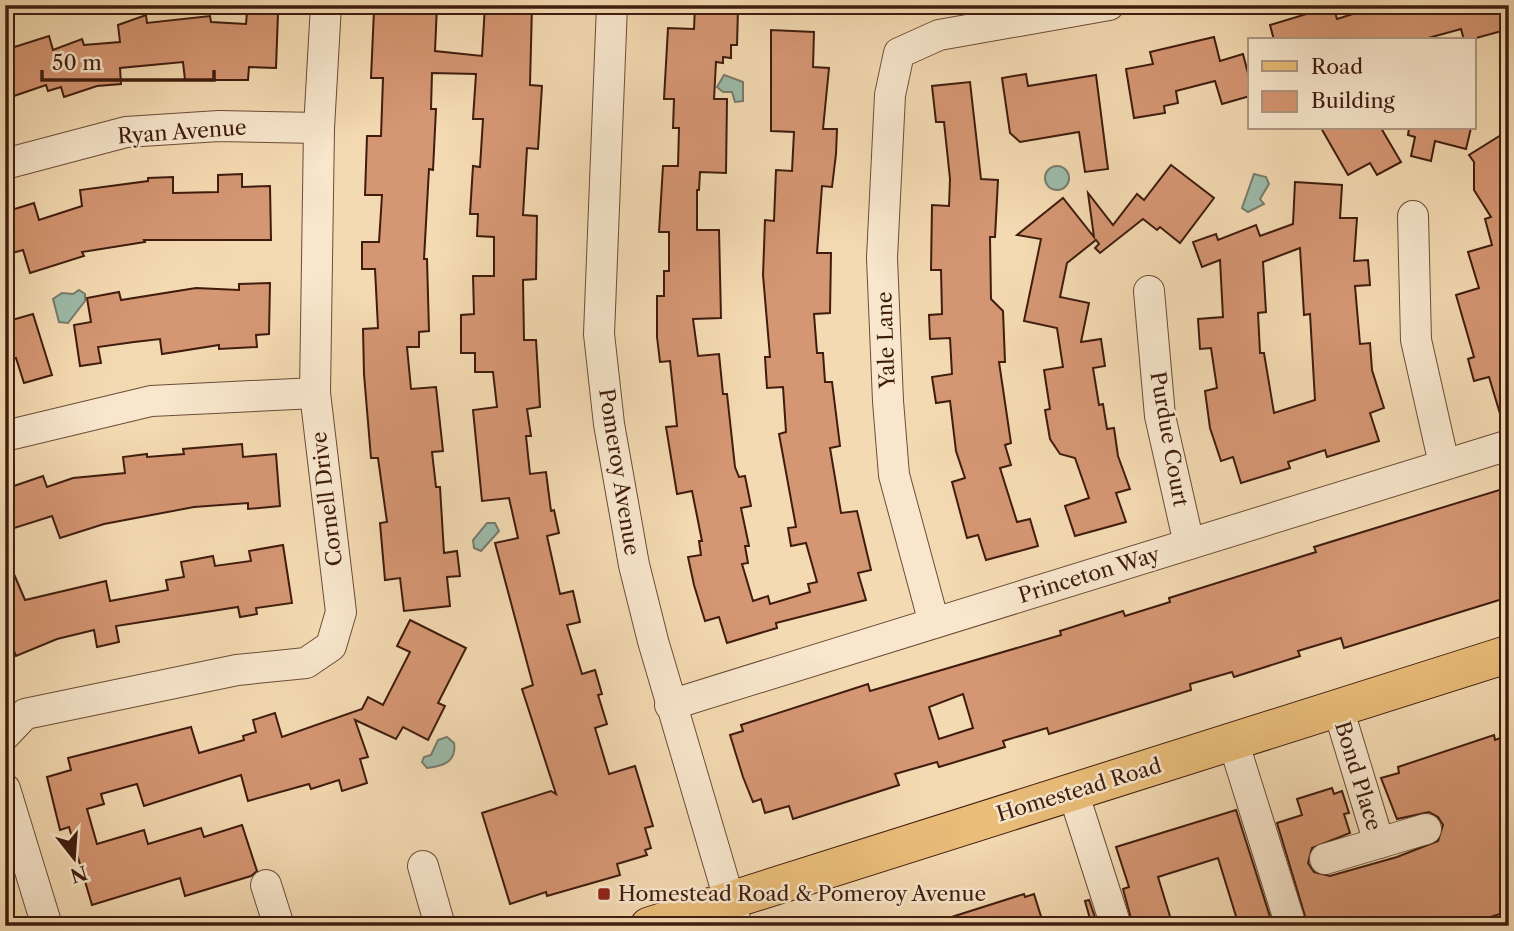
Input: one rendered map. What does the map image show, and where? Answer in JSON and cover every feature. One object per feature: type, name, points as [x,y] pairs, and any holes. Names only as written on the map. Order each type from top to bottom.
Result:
[{"type":"main road","name":"Homestead Road","points":[[649,926],[733,913],[1073,792],[1509,654]]},
{"type":"street","name":"Cornell Drive","points":[[5,735],[25,714],[237,670],[306,663],[331,646],[341,612],[315,393],[319,128],[326,5]]},
{"type":"street","name":"Pomeroy Avenue","points":[[612,5],[599,334],[609,424],[634,565],[670,705],[733,913]]},
{"type":"street","name":"Yale Lane","points":[[934,623],[894,475],[888,401],[882,258],[890,95],[899,53],[939,35],[1109,5]]},
{"type":"street","name":"Ryan Avenue","points":[[5,164],[127,132],[219,126],[319,128]]},
{"type":"street","points":[[1413,216],[1416,341],[1444,464]]},
{"type":"street","name":"Purdue Court","points":[[1149,291],[1160,416],[1189,544]]},
{"type":"street","points":[[5,436],[151,401],[315,393]]},
{"type":"street","name":"Princeton Way","points":[[670,705],[1509,445]]},
{"type":"street","name":"Bond Place","points":[[1338,708],[1379,843]]},
{"type":"street","points":[[1233,741],[1291,926]]},
{"type":"street","points":[[5,789],[47,926]]},
{"type":"street","points":[[1073,792],[1116,926]]},
{"type":"street","name":"Bond Place","points":[[1325,859],[1426,829]]},
{"type":"street","points":[[423,866],[440,926]]},
{"type":"street","points":[[266,885],[279,926]]},
{"type":"shaded area","points":[[724,75],[743,82],[743,101],[735,102],[732,92],[723,92],[717,87]]},
{"type":"shaded area","points":[[1057,166],[1066,169],[1069,178],[1066,187],[1057,190],[1048,187],[1045,178],[1048,169]]},
{"type":"shaded area","points":[[1254,174],[1266,177],[1269,184],[1260,199],[1264,204],[1248,212],[1242,208]]},
{"type":"shaded area","points":[[79,290],[85,294],[85,301],[68,323],[59,322],[53,299],[62,293],[73,294]]},
{"type":"shaded area","points":[[487,523],[495,523],[499,531],[481,551],[474,548],[473,540]]},
{"type":"shaded area","points":[[447,737],[454,743],[451,759],[427,768],[422,762],[424,757],[431,755],[438,740]]},
{"type":"building","points":[[387,5],[437,5],[435,51],[482,56],[485,5],[532,5],[530,85],[542,86],[538,149],[527,148],[523,215],[537,216],[536,279],[523,280],[524,340],[536,340],[540,407],[527,409],[531,436],[526,436],[530,474],[546,472],[551,511],[554,510],[559,533],[547,536],[560,594],[573,591],[580,622],[567,625],[582,674],[595,670],[602,694],[598,695],[607,724],[595,728],[609,774],[635,766],[653,826],[645,828],[651,848],[645,850],[647,855],[617,864],[620,875],[547,896],[546,892],[510,904],[482,813],[551,791],[556,794],[522,689],[533,685],[495,543],[518,538],[509,498],[482,501],[473,410],[497,407],[493,372],[475,372],[475,353],[461,353],[461,315],[474,314],[473,276],[494,276],[494,237],[477,236],[478,214],[470,214],[473,166],[480,167],[483,119],[473,119],[476,74],[432,73],[431,109],[436,109],[433,170],[429,169],[424,259],[427,259],[429,331],[419,332],[419,347],[407,347],[411,389],[436,387],[443,451],[432,452],[436,487],[440,487],[444,553],[457,551],[460,576],[447,577],[450,606],[404,611],[400,578],[385,580],[380,523],[387,522],[378,458],[371,458],[364,374],[363,329],[378,328],[375,269],[362,269],[362,242],[379,242],[382,195],[365,195],[367,136],[381,136],[383,78],[371,78],[374,10],[386,11]]},
{"type":"building","points":[[695,5],[738,9],[737,45],[731,45],[731,58],[723,57],[723,63],[716,62],[714,99],[727,99],[726,173],[700,172],[697,190],[697,230],[719,230],[721,318],[693,319],[698,356],[719,354],[723,394],[727,394],[735,467],[739,477],[745,476],[751,506],[741,508],[749,546],[745,546],[748,563],[742,564],[753,601],[768,596],[770,604],[810,592],[808,584],[817,582],[806,543],[791,546],[788,528],[796,527],[779,434],[786,432],[783,387],[767,388],[765,357],[770,357],[763,275],[765,220],[774,221],[776,170],[792,171],[794,132],[771,131],[771,30],[814,32],[813,67],[829,68],[823,129],[837,129],[836,154],[832,187],[822,186],[817,253],[831,253],[830,313],[814,314],[817,353],[823,353],[825,382],[832,382],[840,446],[830,448],[841,513],[857,511],[871,570],[858,573],[866,600],[776,623],[777,628],[727,643],[719,617],[705,621],[694,585],[688,557],[701,555],[699,541],[702,541],[692,491],[677,494],[666,427],[677,426],[670,361],[660,362],[657,337],[657,296],[664,296],[664,271],[669,271],[669,232],[659,232],[663,166],[678,166],[679,128],[673,128],[674,99],[664,99],[668,28],[694,29]]},
{"type":"building","points":[[1382,5],[1509,5],[1509,29],[1476,38],[1463,38],[1461,29],[1428,38],[1273,38],[1270,25],[1333,6],[1337,19]]},
{"type":"building","points":[[247,12],[278,13],[276,68],[249,67],[248,80],[185,80],[183,62],[120,68],[121,84],[97,86],[64,97],[61,87],[48,91],[46,85],[5,99],[5,50],[49,36],[53,50],[82,39],[84,45],[120,42],[118,25],[146,15],[147,23],[210,16],[211,22],[246,24]]},
{"type":"building","points":[[1214,37],[1220,61],[1243,54],[1248,73],[1248,97],[1222,104],[1215,81],[1176,91],[1178,103],[1164,106],[1165,113],[1134,118],[1126,69],[1153,64],[1150,52]]},
{"type":"building","points":[[1026,74],[1028,86],[1096,75],[1108,169],[1085,172],[1079,132],[1020,142],[1010,133],[1002,78]]},
{"type":"building","points":[[970,82],[981,179],[998,180],[995,237],[990,237],[991,299],[1003,311],[1005,362],[999,362],[1011,443],[1005,445],[1011,465],[1000,468],[1017,522],[1030,519],[1038,546],[986,560],[978,535],[967,538],[952,482],[965,478],[956,451],[950,401],[936,403],[932,377],[952,374],[950,338],[930,339],[929,315],[942,314],[941,270],[931,270],[932,205],[949,206],[950,179],[944,122],[936,122],[932,86]]},
{"type":"building","points":[[1322,130],[1382,130],[1401,162],[1377,175],[1370,163],[1348,175]]},
{"type":"building","points":[[1409,130],[1471,130],[1466,149],[1435,141],[1431,161],[1411,156],[1415,137],[1408,135]]},
{"type":"building","points":[[1509,130],[1509,427],[1504,427],[1489,377],[1474,381],[1468,359],[1474,357],[1456,295],[1479,288],[1468,252],[1492,245],[1485,219],[1491,217],[1474,190],[1474,162],[1469,155]]},
{"type":"building","points":[[1171,165],[1214,198],[1180,243],[1160,227],[1157,230],[1143,219],[1100,253],[1095,248],[1099,244],[1096,240],[1067,263],[1060,297],[1089,303],[1081,342],[1101,339],[1105,366],[1093,368],[1099,405],[1103,404],[1107,429],[1114,428],[1118,456],[1130,489],[1116,493],[1126,522],[1075,536],[1065,506],[1089,498],[1075,458],[1060,454],[1050,439],[1045,410],[1050,409],[1044,370],[1063,367],[1057,328],[1024,321],[1041,239],[1017,235],[1063,198],[1094,237],[1088,193],[1113,225],[1137,194],[1144,200]]},
{"type":"building","points":[[242,174],[242,187],[270,186],[271,240],[144,240],[145,242],[82,252],[84,256],[30,273],[23,250],[5,255],[5,212],[34,203],[39,220],[82,206],[80,190],[148,181],[148,178],[173,177],[173,193],[218,192],[218,175]]},
{"type":"building","points":[[1295,182],[1342,185],[1340,218],[1357,218],[1354,261],[1368,260],[1370,285],[1355,286],[1360,344],[1370,343],[1372,370],[1384,408],[1370,413],[1379,441],[1327,457],[1325,450],[1288,462],[1290,468],[1241,483],[1233,457],[1221,461],[1210,428],[1205,391],[1217,388],[1211,348],[1200,349],[1198,319],[1223,317],[1220,260],[1202,267],[1193,242],[1216,234],[1218,240],[1256,225],[1260,236],[1293,224]],"holes":[[[1300,248],[1304,315],[1310,314],[1315,400],[1274,413],[1264,353],[1260,353],[1258,313],[1266,312],[1263,262]]]},
{"type":"building","points":[[270,283],[269,334],[256,335],[257,347],[219,349],[219,345],[162,354],[160,339],[98,347],[101,363],[80,366],[74,325],[91,322],[87,298],[119,292],[121,300],[196,288],[239,290],[239,284]]},
{"type":"building","points":[[33,314],[52,375],[24,383],[16,358],[5,361],[5,322]]},
{"type":"building","points":[[242,444],[243,457],[276,454],[280,506],[248,509],[248,503],[194,507],[104,524],[60,538],[52,516],[5,531],[5,489],[43,476],[47,487],[73,478],[125,473],[123,457],[184,454],[183,449]]},
{"type":"building","points":[[1509,487],[1509,597],[1344,648],[1341,638],[1298,651],[1300,656],[1234,677],[1232,672],[1190,684],[1191,690],[1049,734],[1047,728],[1003,741],[1005,747],[939,767],[937,762],[895,774],[899,785],[793,819],[789,806],[765,813],[761,799],[753,802],[730,735],[743,731],[741,725],[868,684],[870,691],[1061,635],[1060,631],[1123,611],[1125,616],[1170,602],[1169,598],[1316,552],[1314,547]],"holes":[[[963,694],[973,728],[939,739],[929,707]]]},
{"type":"building","points":[[283,545],[292,603],[256,608],[257,614],[240,617],[238,607],[116,626],[119,642],[97,647],[94,630],[57,639],[16,656],[14,651],[5,654],[5,553],[25,600],[106,581],[110,601],[168,590],[166,580],[184,577],[181,562],[213,556],[215,566],[251,561],[249,551]]},
{"type":"building","points":[[410,620],[466,648],[438,703],[445,706],[428,740],[403,727],[396,739],[355,720],[368,757],[360,759],[367,783],[342,791],[339,780],[311,789],[309,784],[248,801],[241,775],[144,806],[137,784],[101,794],[104,804],[87,809],[97,844],[144,830],[148,844],[201,828],[204,837],[242,825],[257,871],[251,876],[185,896],[180,878],[92,905],[69,827],[60,830],[47,777],[71,770],[68,758],[191,727],[199,753],[244,740],[243,736],[256,732],[253,720],[275,713],[282,737],[362,709],[368,697],[383,705],[410,652],[397,646]]},
{"type":"building","points":[[1494,735],[1495,740],[1509,735],[1509,911],[1463,926],[1308,926],[1277,823],[1302,815],[1297,799],[1332,788],[1334,794],[1342,791],[1349,813],[1344,814],[1350,833],[1312,848],[1308,863],[1314,872],[1330,876],[1397,857],[1438,841],[1443,825],[1438,817],[1429,812],[1397,819],[1381,778],[1399,773],[1398,767]]},
{"type":"building","points":[[1236,810],[1273,926],[1239,926],[1218,858],[1158,877],[1173,926],[1133,926],[1123,889],[1129,887],[1116,847]]},
{"type":"building","points":[[1024,894],[1025,897],[1034,894],[1044,926],[940,926],[939,921]]},
{"type":"building","points":[[1089,900],[1098,926],[1092,926],[1085,901]]},
{"type":"place","name":"Homestead Road & Pomeroy Avenue","points":[[604,894]]}]
